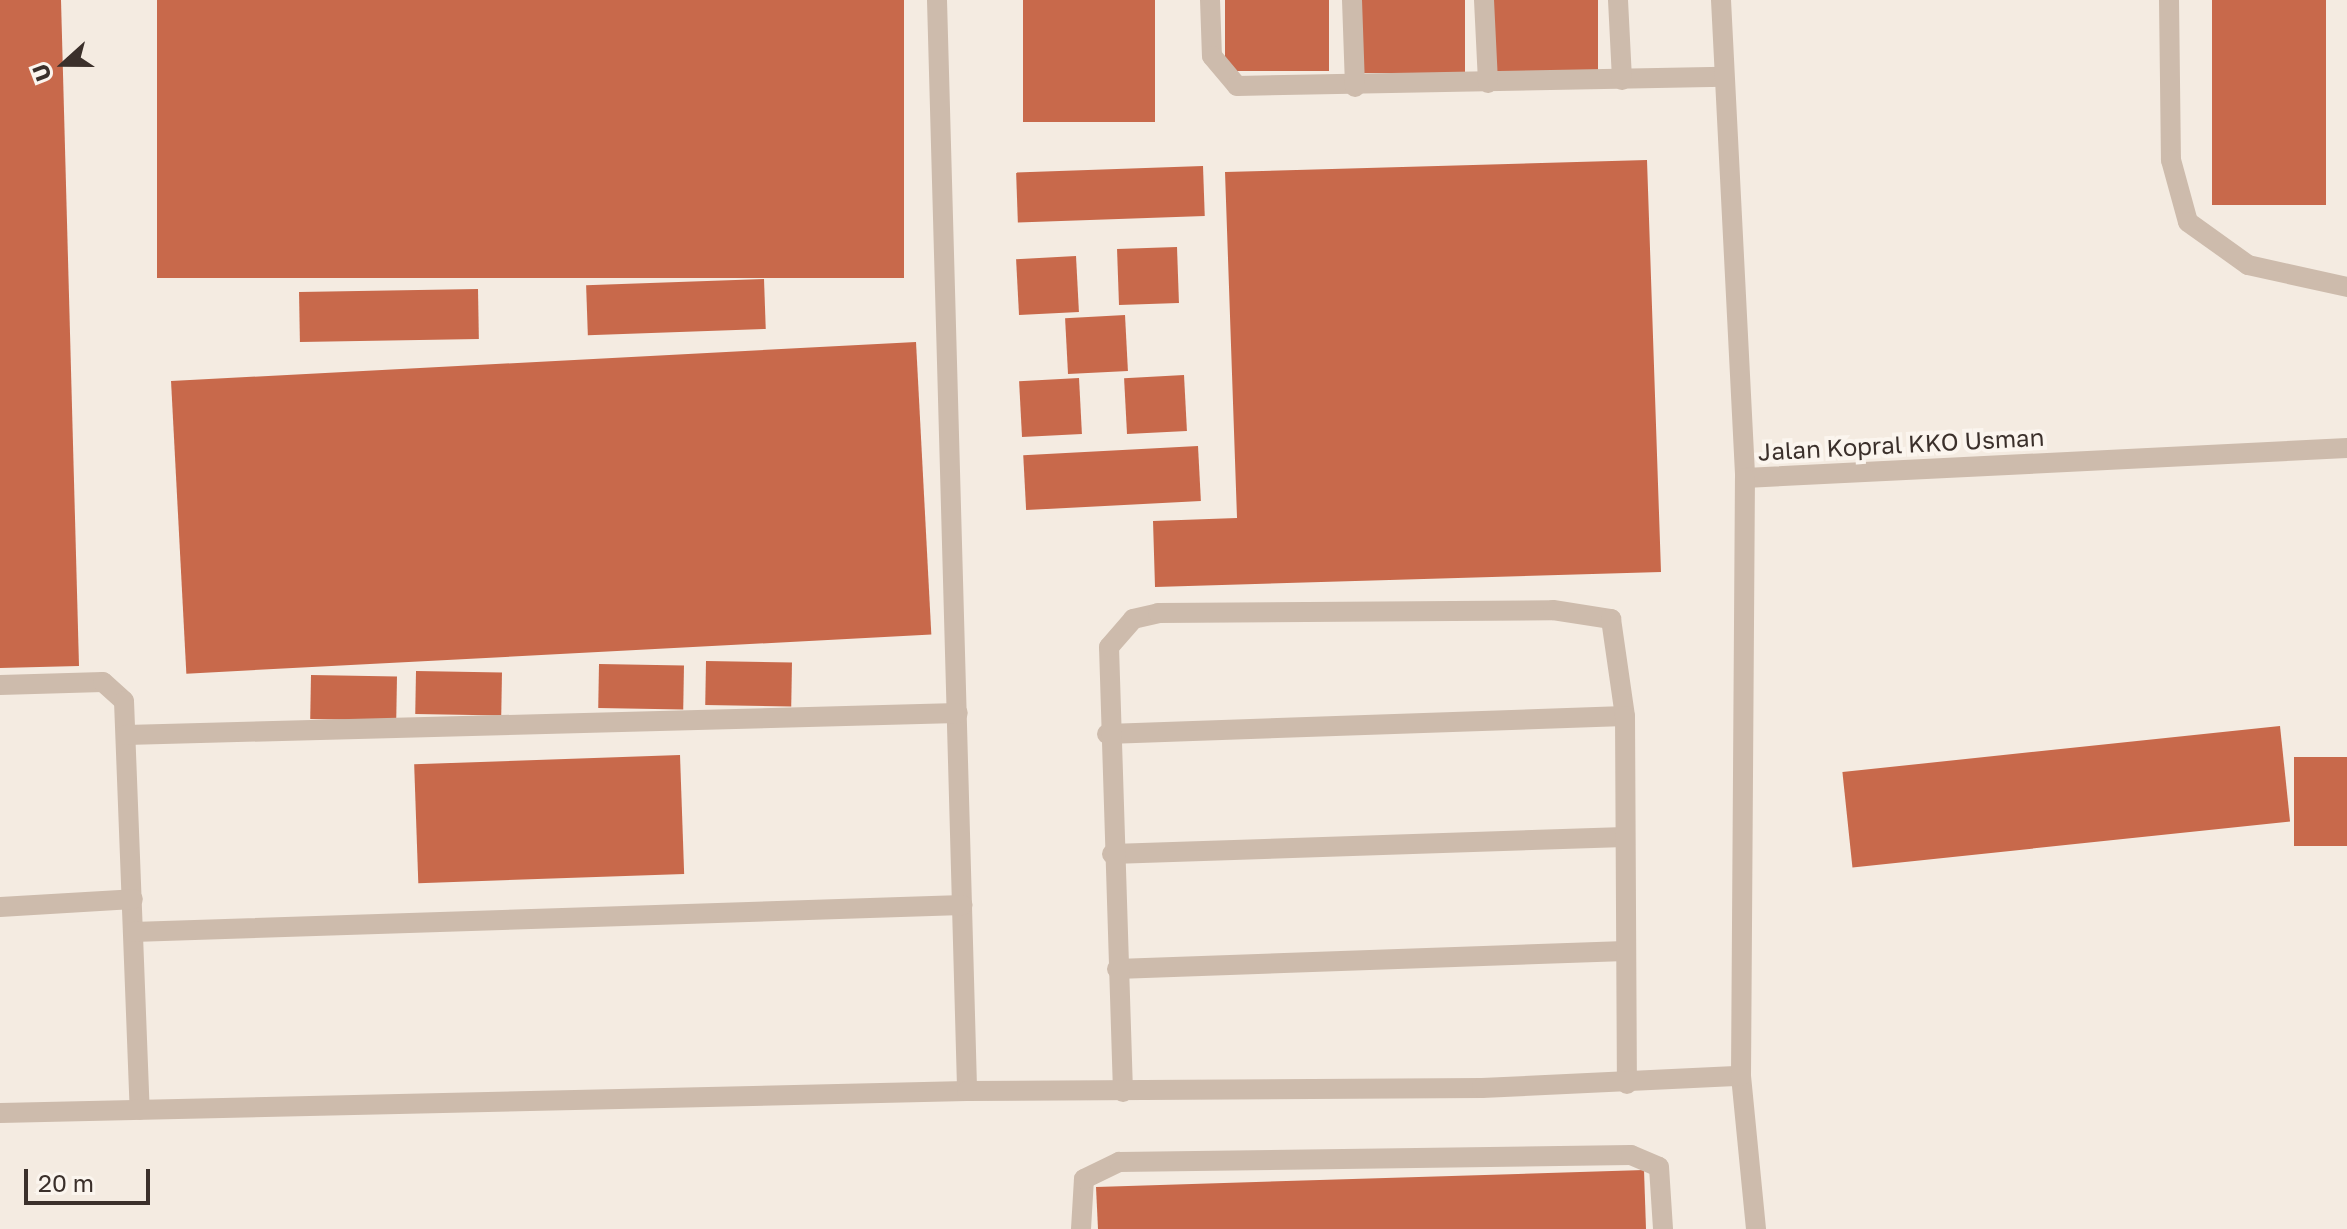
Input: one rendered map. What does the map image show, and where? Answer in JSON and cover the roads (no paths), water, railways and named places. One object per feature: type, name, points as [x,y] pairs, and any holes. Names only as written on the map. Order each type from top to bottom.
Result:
[{"type":"lane","points":[[937,0],[967,1091]]},
{"type":"lane","points":[[1210,0],[1212,56],[1237,86],[1355,87],[1724,77]]},
{"type":"lane","points":[[1352,0],[1355,87]]},
{"type":"lane","points":[[1484,0],[1488,83]]},
{"type":"lane","points":[[1618,0],[1622,80]]},
{"type":"lane","name":"Jalan Kopral KKO Usman","points":[[1721,0],[1745,478],[2347,448]]},
{"type":"lane","points":[[2169,0],[2171,160],[2188,222],[2248,265],[2347,287]]},
{"type":"lane","points":[[1745,478],[1741,1076],[1756,1229]]},
{"type":"lane","points":[[1123,1092],[1107,734],[1109,647],[1133,619],[1158,613],[1604,613],[1619,633],[1625,716],[1627,1084]]},
{"type":"lane","points":[[0,685],[112,686],[124,701],[140,1110]]},
{"type":"lane","points":[[126,735],[958,713]]},
{"type":"lane","points":[[1107,734],[1625,716]]},
{"type":"lane","points":[[1112,854],[1625,837]]},
{"type":"lane","points":[[0,907],[133,899]]},
{"type":"lane","points":[[133,932],[963,905]]},
{"type":"lane","points":[[1117,969],[1626,951]]},
{"type":"lane","points":[[0,1113],[967,1091],[1123,1092],[1627,1084],[1741,1076]]},
{"type":"lane","points":[[1081,1229],[1084,1179],[1119,1162],[1631,1155],[1659,1167],[1663,1229]]}]
